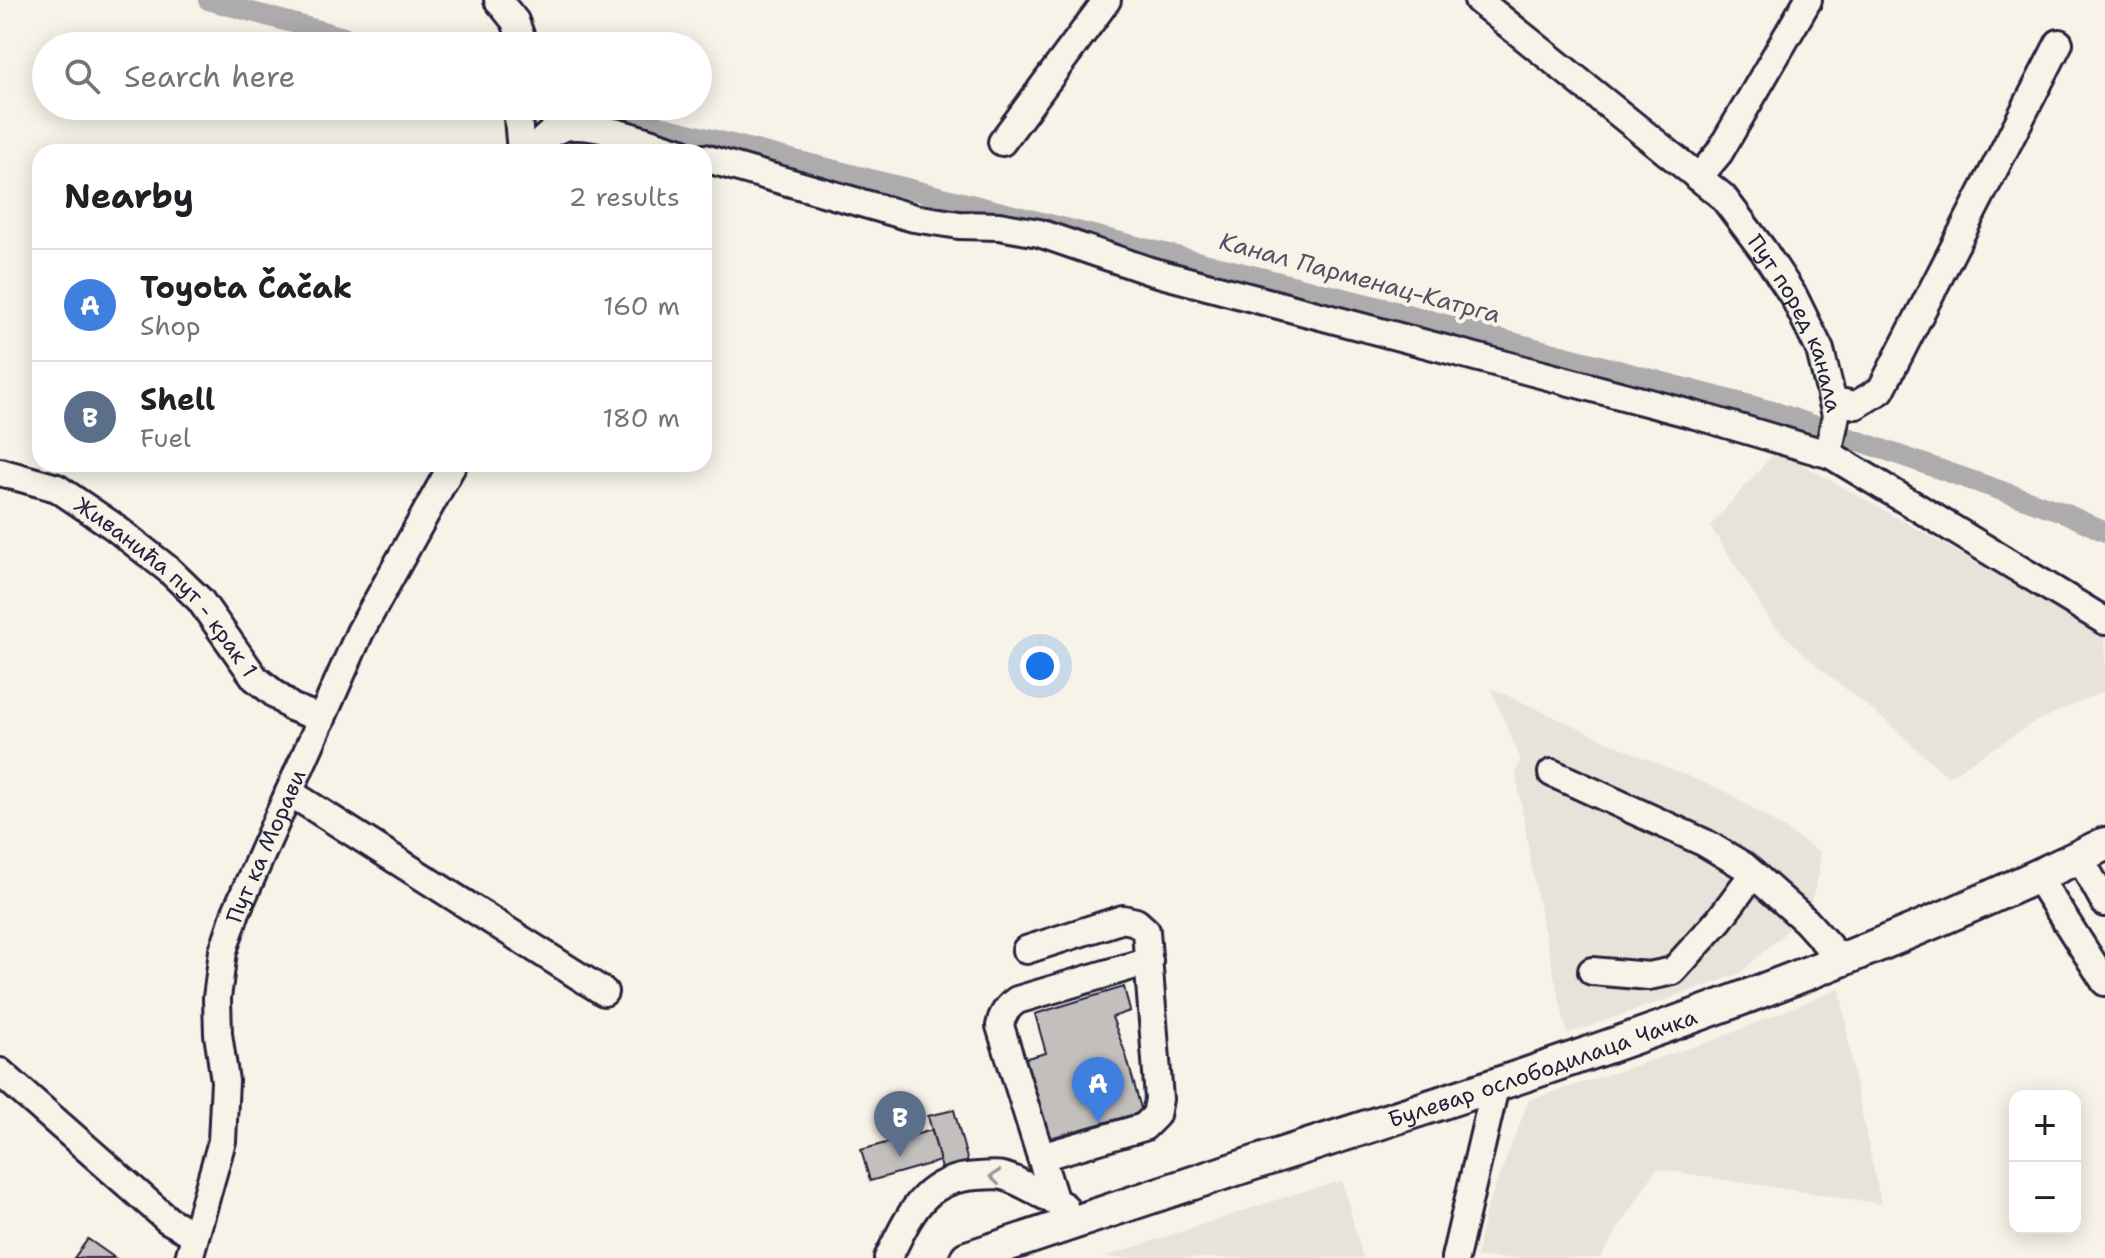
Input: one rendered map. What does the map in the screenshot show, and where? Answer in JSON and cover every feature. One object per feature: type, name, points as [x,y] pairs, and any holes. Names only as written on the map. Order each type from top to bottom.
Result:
[{"type":"main road","name":"Булевар ослободилаца Чачка","points":[[967,1258],[1495,1087],[1842,961],[1934,923],[2092,850]]},
{"type":"street","points":[[498,0],[515,21],[519,32]]},
{"type":"street","points":[[1002,142],[1107,0]]},
{"type":"street","name":"Пут поред канала","points":[[1478,0],[1723,197],[1794,297],[1820,350],[1834,408],[1831,450]]},
{"type":"street","points":[[1698,178],[1719,153],[1808,0]]},
{"type":"street","points":[[1834,408],[1856,405],[1881,390],[2059,43]]},
{"type":"street","points":[[518,120],[520,144]]},
{"type":"street","points":[[540,144],[551,132],[570,126],[581,126],[650,144]]},
{"type":"street","points":[[712,160],[914,218],[1039,233],[1150,271],[1831,450],[2105,621]]},
{"type":"street","name":"Живанића пут - крак 1","points":[[0,472],[57,488],[113,526],[169,570],[200,600],[255,678],[291,707],[322,719]]},
{"type":"street","name":"Пут ка Морави","points":[[192,1246],[222,1141],[225,1081],[218,1034],[217,998],[223,951],[236,912],[360,632],[449,472]]},
{"type":"street","points":[[1552,773],[1705,843],[1753,874],[1806,921],[1842,961]]},
{"type":"street","points":[[289,792],[604,992]]},
{"type":"street","points":[[2092,850],[2105,903]]},
{"type":"street","points":[[1592,971],[1649,976],[1673,971],[1719,920],[1753,874]]},
{"type":"street","points":[[2037,876],[2105,982]]},
{"type":"street","points":[[1026,950],[1123,919],[1146,931],[1149,961],[1159,1099],[1156,1115],[1144,1127],[1041,1157]]},
{"type":"street","points":[[1055,1202],[1000,1026],[1004,1013],[1017,1000],[1149,961]]},
{"type":"street","points":[[0,1072],[168,1220],[192,1246]]},
{"type":"street","points":[[1455,1258],[1495,1087]]},
{"type":"street","points":[[888,1258],[923,1196],[943,1182],[965,1176],[1000,1175],[1092,1218]]},
{"type":"shaded area","points":[[1777,450],[2105,635],[2105,691],[2036,721],[1948,777],[1886,721],[1817,666],[1772,623],[1710,526]]},
{"type":"shaded area","points":[[1491,688],[1729,793],[1820,852],[1819,876],[1810,904],[1784,934],[1739,974],[1567,1034],[1537,897],[1516,775],[1520,759]]},
{"type":"shaded area","points":[[1840,988],[1854,1077],[1881,1204],[1656,1169],[1600,1258],[1476,1258],[1486,1210],[1529,1100],[1717,1039]]},
{"type":"shaded area","points":[[1342,1181],[1363,1258],[1102,1258],[1291,1195]]},
{"type":"building","points":[[1124,987],[1130,1011],[1112,1017],[1142,1112],[1043,1140],[1019,1060],[1046,1053],[1035,1014]]},
{"type":"building","points":[[954,1110],[970,1170],[944,1177],[928,1116]]},
{"type":"building","points":[[932,1130],[940,1161],[870,1181],[861,1150]]},
{"type":"building","points":[[88,1239],[115,1258],[74,1258]]},
{"type":"waterway","name":"Канал Парменац-Катрга","points":[[208,0],[326,32]]},
{"type":"waterway","name":"Канал Парменац-Катрга","points":[[640,120],[1407,314],[1776,412],[2065,513],[2105,532]]},
{"type":"place","name":"Toyota Čačak","points":[[1098,1123]]},
{"type":"place","name":"Shell","points":[[900,1157]]}]
